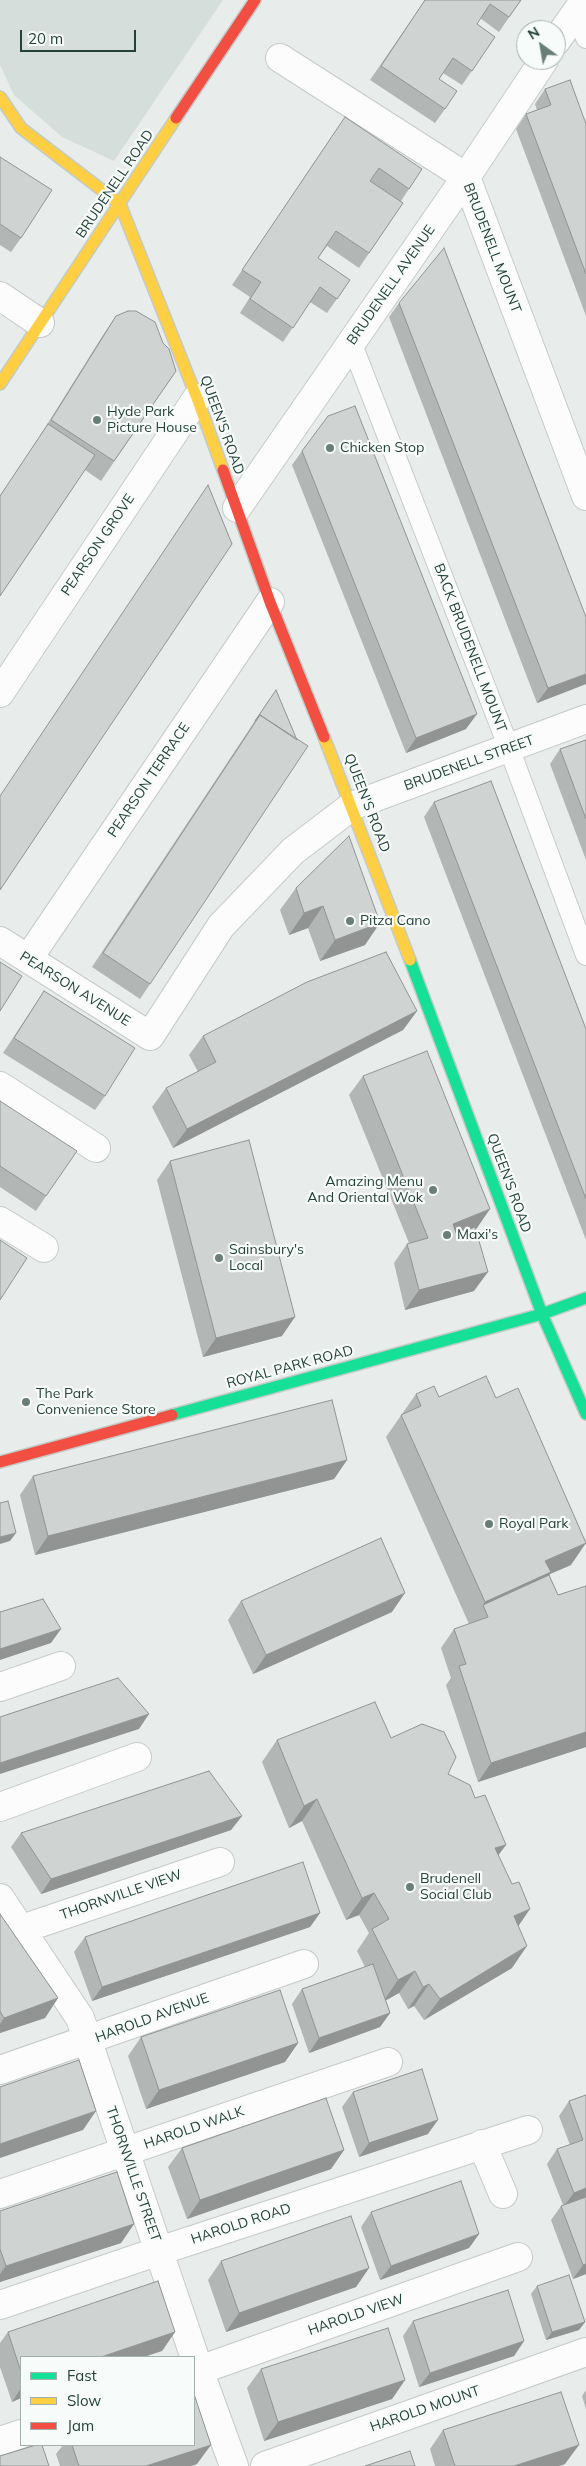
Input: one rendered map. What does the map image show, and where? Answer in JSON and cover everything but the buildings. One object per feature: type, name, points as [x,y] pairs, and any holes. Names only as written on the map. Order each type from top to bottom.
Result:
[{"type":"street","name":"BRUDENELL ROAD","points":[[0,384],[255,0]]},
{"type":"street","points":[[566,27],[580,6]]},
{"type":"street","name":"BRUDENELL MOUNT","points":[[280,58],[466,177],[586,496]]},
{"type":"street","name":"BRUDENELL AVENUE","points":[[237,508],[466,177],[537,70]]},
{"type":"street","points":[[0,97],[21,128],[120,204]]},
{"type":"street","name":"QUEEN'S ROAD","points":[[120,204],[197,398],[270,602],[352,806],[542,1314],[586,1414]]},
{"type":"street","points":[[0,296],[40,323]]},
{"type":"street","name":"PEARSON GROVE","points":[[0,693],[197,398]]},
{"type":"street","name":"PEARSON TERRACE","points":[[28,958],[270,602]]},
{"type":"street","name":"BRUDENELL STREET","points":[[150,1036],[221,926],[293,851],[352,806],[586,719]]},
{"type":"street","name":"PEARSON AVENUE","points":[[0,941],[150,1036]]},
{"type":"street","points":[[0,1086],[96,1148]]},
{"type":"street","points":[[0,1220],[44,1248]]},
{"type":"street","name":"ROYAL PARK ROAD","points":[[0,1462],[542,1314],[586,1298]]},
{"type":"street","points":[[0,1686],[61,1666]]},
{"type":"street","points":[[0,1807],[137,1757]]},
{"type":"street","name":"THORNVILLE VIEW","points":[[22,1929],[220,1862]]},
{"type":"street","name":"THORNVILLE STREET","points":[[0,1898],[80,2018],[126,2152],[191,2356]]},
{"type":"street","name":"HAROLD AVENUE","points":[[0,2070],[304,1964]]},
{"type":"street","name":"HAROLD WALK","points":[[0,2194],[388,2062]]},
{"type":"street","name":"HAROLD ROAD","points":[[0,2305],[158,2251],[528,2130]]},
{"type":"street","points":[[482,2144],[503,2194]]},
{"type":"street","name":"HAROLD VIEW","points":[[196,2371],[518,2258]]},
{"type":"street","name":"HAROLD MOUNT","points":[[265,2466],[586,2352]]},
{"type":"street","name":"THORNVILLE STREET","points":[[196,2371],[234,2466]]},
{"type":"street","points":[[0,2441],[20,2434]]},
{"type":"lane","points":[[580,6],[586,38]]},
{"type":"lane","name":"BACK BRUDENELL MOUNT","points":[[351,342],[509,748],[586,955]]},
{"type":"shaded area","points":[[0,0],[223,0],[114,161],[62,137],[14,95],[0,65]]},
{"type":"traffic: fast","points":[[410,960],[542,1314],[586,1414]]},
{"type":"traffic: fast","points":[[172,1415],[542,1314],[586,1298]]},
{"type":"traffic: slow","points":[[0,97],[21,128],[120,204]]},
{"type":"traffic: slow","points":[[0,384],[176,118]]},
{"type":"traffic: slow","points":[[120,204],[197,398],[223,470]]},
{"type":"traffic: slow","points":[[324,737],[410,960]]},
{"type":"traffic: jam","points":[[176,118],[255,0]]},
{"type":"traffic: jam","points":[[223,470],[270,602],[324,737]]},
{"type":"traffic: jam","points":[[0,1462],[172,1415]]},
{"type":"place","name":"Hyde Park Picture House","points":[[97,420]]},
{"type":"place","name":"Chicken Stop","points":[[330,448]]},
{"type":"place","name":"Pitza Cano","points":[[350,921]]},
{"type":"place","name":"Amazing Menu And Oriental Wok","points":[[433,1190]]},
{"type":"place","name":"Maxi's","points":[[447,1235]]},
{"type":"place","name":"Sainsbury's Local","points":[[219,1258]]},
{"type":"place","name":"The Park Convenience Store","points":[[26,1402]]},
{"type":"place","name":"Royal Park","points":[[489,1524]]},
{"type":"place","name":"Brudenell Social Club","points":[[410,1887]]}]
